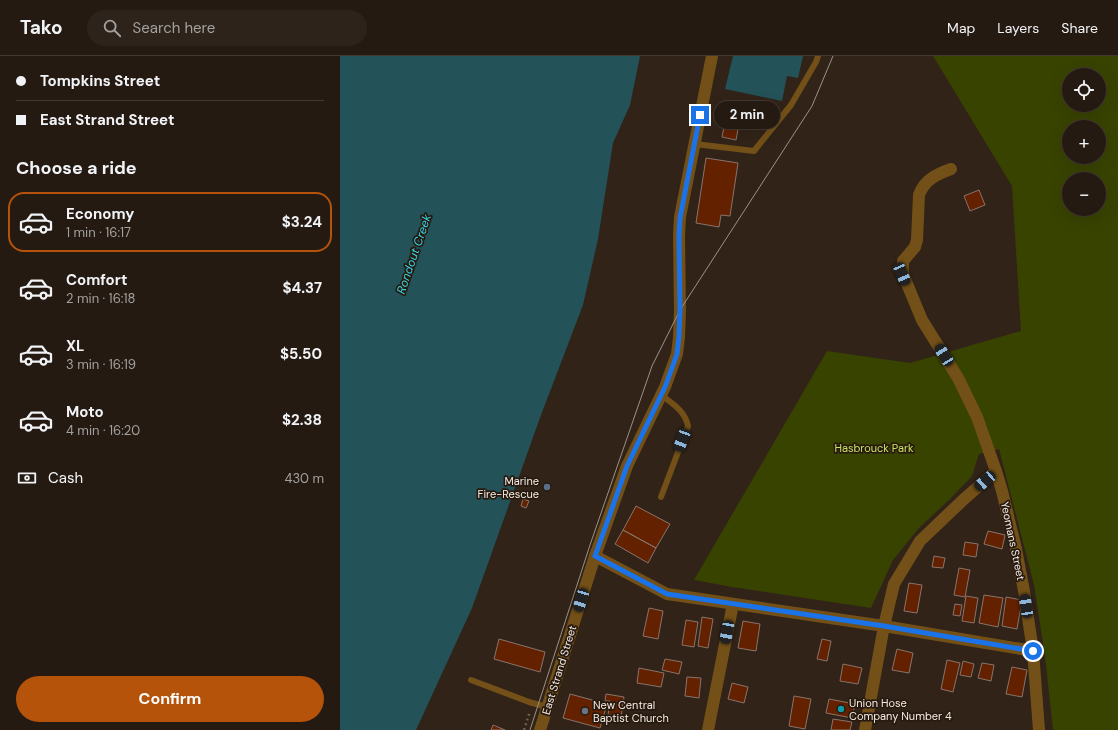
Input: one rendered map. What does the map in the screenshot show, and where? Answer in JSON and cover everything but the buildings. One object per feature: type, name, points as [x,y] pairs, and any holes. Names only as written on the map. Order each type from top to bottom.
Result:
[{"type":"street","name":"East Strand Street","points":[[540,730],[595,556],[627,466],[661,395],[677,354],[680,310],[680,218],[712,56]]},
{"type":"street","name":"Yeomans Street","points":[[951,169],[929,180],[921,189],[919,195],[917,240],[915,247],[903,261],[902,274],[922,320],[958,378],[977,417],[996,471],[1016,549],[1024,591],[1033,651],[1039,730]]},
{"type":"street","points":[[865,730],[884,626],[894,584],[920,541],[996,471]]},
{"type":"street","points":[[595,556],[667,594],[884,626],[1033,651]]},
{"type":"street","points":[[708,730],[733,604]]},
{"type":"lane","points":[[695,144],[754,151],[791,105],[818,56]]},
{"type":"lane","points":[[660,497],[688,426],[686,418],[676,406],[661,395]]},
{"type":"lane","points":[[471,680],[547,707]]},
{"type":"path","points":[[524,730],[533,703]]},
{"type":"green space","name":"Hasbrouck Park","points":[[933,56],[1118,56],[1118,730],[1053,730],[1045,656],[1034,585],[999,449],[979,454],[972,476],[919,528],[893,560],[871,608],[694,580],[827,351],[910,363],[1021,331],[1012,186]]},
{"type":"water","name":"Rondout Creek","points":[[340,56],[640,56],[630,105],[613,143],[598,239],[583,305],[541,415],[472,608],[416,730],[340,730]]},
{"type":"water","points":[[733,56],[803,56],[798,78],[787,76],[782,101],[725,89]]},
{"type":"tram line","points":[[530,730],[590,545],[652,366],[680,310],[812,106],[833,56]]},
{"type":"place","name":"Marine Fire-Rescue","points":[[547,487]]},
{"type":"place","name":"Union Hose Company Number 4","points":[[841,709]]},
{"type":"place","name":"New Central Baptist Church","points":[[585,711]]},
{"type":"route","points":[[700,115],[680,218],[680,310],[677,354],[665,387],[627,466],[595,556],[667,594],[884,626],[1033,651]]}]
